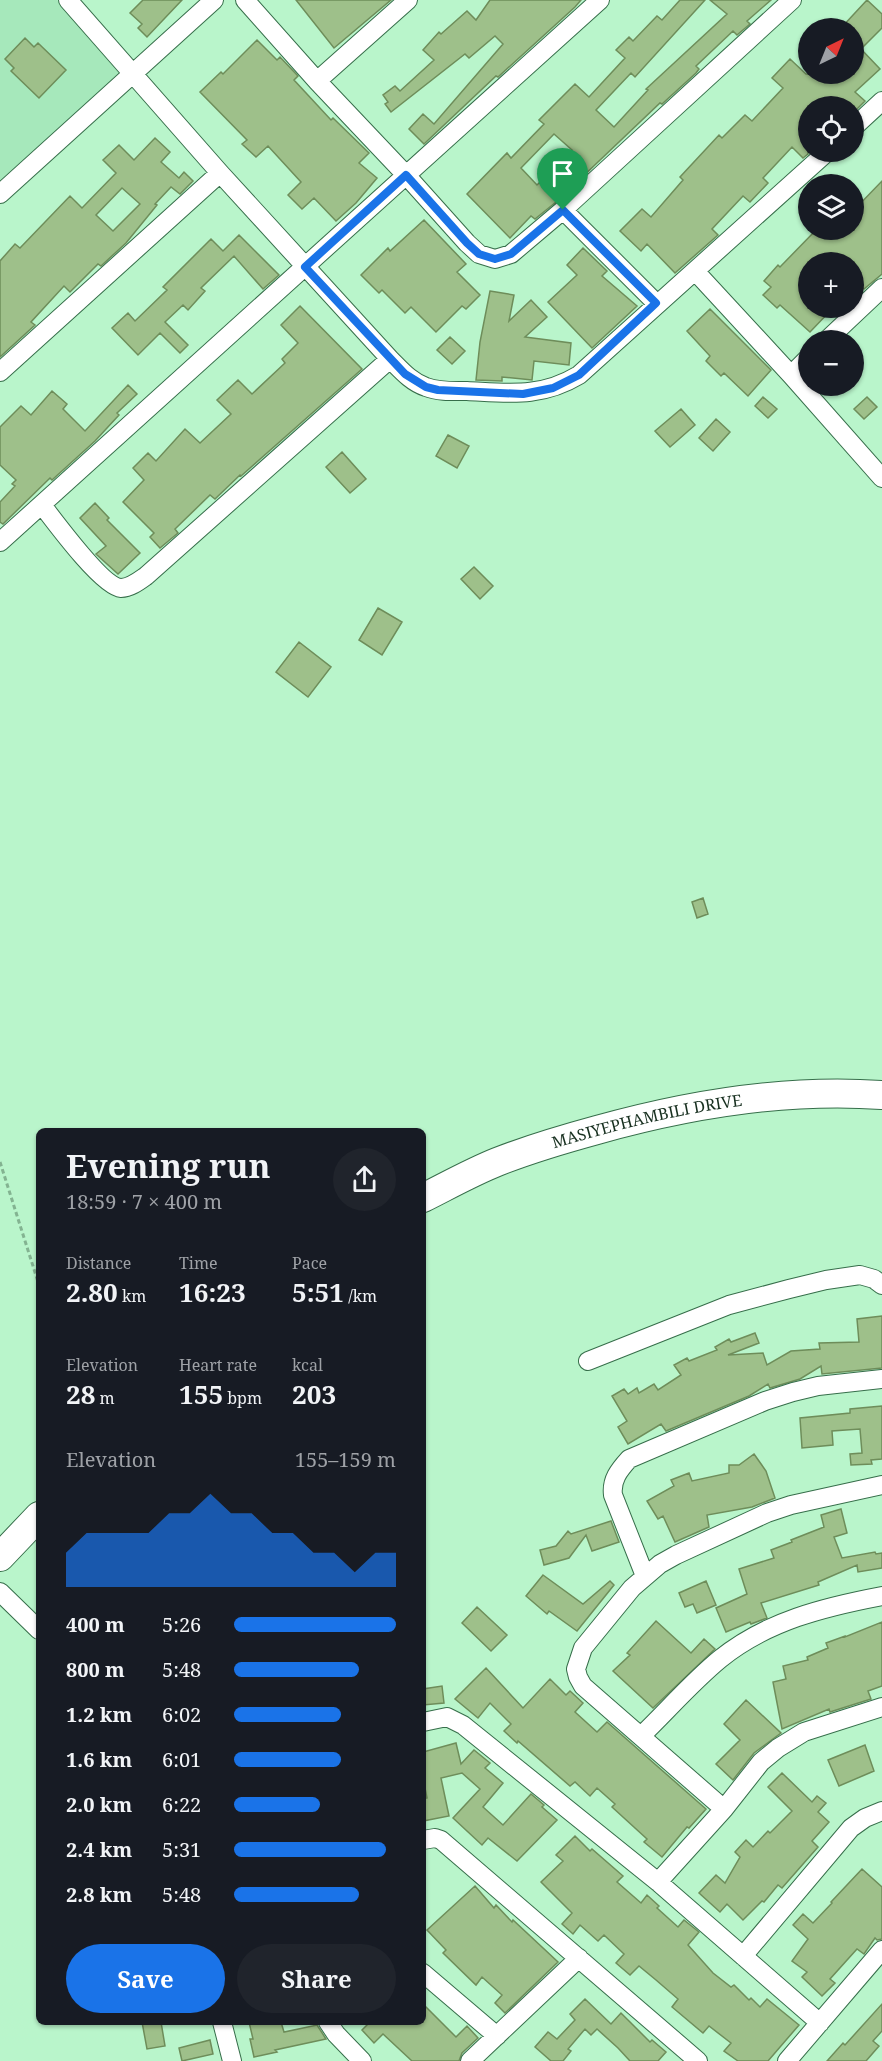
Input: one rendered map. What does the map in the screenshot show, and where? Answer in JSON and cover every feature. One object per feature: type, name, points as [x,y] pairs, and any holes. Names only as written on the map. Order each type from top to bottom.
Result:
[{"type":"main road","name":"MASIYEPHAMBILI DRIVE","points":[[426,1197],[496,1162],[554,1142],[656,1114],[735,1099],[809,1095],[882,1095]]},
{"type":"main road","points":[[0,1557],[36,1519]]},
{"type":"street","points":[[68,0],[220,173],[405,374],[426,387],[438,390],[523,394],[543,390],[579,375],[656,303],[816,162]]},
{"type":"street","points":[[0,194],[214,0]]},
{"type":"street","points":[[245,0],[467,243],[479,254],[495,259],[511,254],[563,210],[792,0]]},
{"type":"street","points":[[317,81],[408,0]]},
{"type":"street","points":[[0,542],[600,0]]},
{"type":"street","points":[[864,118],[882,101]]},
{"type":"street","points":[[0,372],[220,173]]},
{"type":"street","points":[[563,210],[656,303]]},
{"type":"street","points":[[695,271],[882,478]]},
{"type":"street","points":[[838,330],[882,288]]},
{"type":"street","points":[[42,505],[103,579],[120,588],[127,587],[146,576],[390,358]]},
{"type":"street","points":[[791,375],[798,368]]},
{"type":"street","points":[[588,1361],[729,1305],[789,1289],[860,1275],[874,1278],[882,1285]]},
{"type":"street","points":[[645,1575],[613,1495],[612,1486],[620,1468],[629,1459],[765,1401],[793,1392],[818,1386],[882,1379]]},
{"type":"street","points":[[724,1809],[583,1686],[576,1669],[583,1648],[645,1575],[676,1555],[767,1513],[791,1505],[882,1485]]},
{"type":"street","points":[[0,1592],[36,1627]]},
{"type":"street","points":[[641,1736],[720,1659],[762,1631],[800,1615],[882,1596]]},
{"type":"street","points":[[658,1882],[724,1809],[761,1762],[804,1732],[882,1707]]},
{"type":"street","points":[[426,1721],[447,1717],[463,1725],[658,1882],[820,2023]]},
{"type":"street","points":[[743,1956],[851,1828],[865,1818],[882,1811]]},
{"type":"street","points":[[426,1840],[441,1840],[698,2061]]},
{"type":"street","points":[[787,2061],[882,1950]]},
{"type":"street","points":[[470,2061],[579,1958]]},
{"type":"street","points":[[426,1975],[497,2036]]},
{"type":"street","points":[[223,2025],[232,2061]]},
{"type":"street","points":[[330,2025],[362,2061]]},
{"type":"path","points":[[0,1162],[36,1276]]},
{"type":"shaded area","points":[[0,0],[57,0],[122,71],[0,182]]},
{"type":"building","points":[[143,0],[182,0],[147,37],[138,28],[142,24],[130,13]]},
{"type":"building","points":[[296,0],[391,0],[334,48]]},
{"type":"building","points":[[490,0],[581,0],[424,144],[409,129],[423,114],[434,124],[503,44],[495,36],[469,58],[465,54],[391,112],[385,104],[388,102],[383,95],[395,86],[400,91],[434,60],[423,50],[439,32],[441,34],[467,11],[476,20]]},
{"type":"building","points":[[680,0],[705,0],[635,77],[631,73],[596,110],[614,127],[648,90],[646,89],[727,14],[710,0],[771,0],[747,21],[750,24],[737,35],[733,31],[696,66],[699,69],[696,73],[662,104],[660,103],[556,202],[535,219],[531,216],[510,238],[467,194],[507,153],[511,158],[544,124],[539,120],[575,84],[589,97],[625,58],[616,50],[629,37],[633,41],[657,16],[662,20]],"holes":[[[554,134],[572,150],[537,185],[521,168]]]},
{"type":"building","points":[[867,0],[882,14],[882,28],[864,46],[864,18],[850,18]]},
{"type":"building","points":[[25,38],[34,47],[38,43],[66,70],[39,98],[11,71],[14,68],[5,59]]},
{"type":"building","points":[[257,40],[277,60],[280,57],[298,76],[294,80],[331,120],[333,118],[369,153],[359,163],[377,178],[356,203],[336,221],[314,198],[302,209],[288,195],[301,182],[268,146],[256,157],[242,144],[247,140],[200,92],[221,72],[223,74]]},
{"type":"building","points":[[864,52],[880,69],[864,84]]},
{"type":"building","points":[[790,59],[798,66],[798,84],[864,84],[855,92],[859,96],[798,96],[798,153],[792,147],[763,178],[768,183],[750,202],[743,196],[712,229],[718,235],[675,273],[647,244],[641,251],[620,231],[642,209],[651,217],[683,180],[680,177],[719,135],[722,138],[745,115],[752,121],[783,88],[772,78]]},
{"type":"building","points":[[155,138],[170,152],[161,162],[179,178],[184,172],[193,181],[180,194],[171,187],[155,204],[157,205],[126,243],[101,266],[98,264],[70,292],[64,286],[31,322],[35,325],[0,357],[0,261],[15,244],[20,248],[70,196],[82,208],[116,173],[103,160],[119,145],[134,160]],"holes":[[[122,188],[140,204],[113,231],[96,215]]]},
{"type":"building","points":[[882,181],[882,274],[864,289],[864,252],[798,252],[798,318],[823,318],[812,330],[808,330],[780,305],[777,308],[763,295],[771,287],[764,281],[806,240],[864,240],[864,200]]},
{"type":"building","points":[[424,220],[466,264],[457,272],[480,295],[466,309],[462,306],[436,332],[411,307],[405,313],[382,290],[379,293],[361,275],[388,248],[390,251]]},
{"type":"building","points":[[239,235],[279,275],[263,289],[234,256],[201,288],[205,291],[188,310],[183,305],[165,322],[188,345],[180,353],[160,333],[138,355],[112,328],[128,313],[135,321],[167,290],[163,287],[211,239],[223,251]]},
{"type":"building","points":[[583,248],[607,271],[602,276],[637,306],[592,348],[548,302],[577,275],[567,265]]},
{"type":"building","points":[[490,291],[514,295],[509,321],[531,300],[547,317],[525,337],[571,343],[569,365],[534,361],[532,380],[502,377],[502,381],[476,380],[480,342]]},
{"type":"building","points":[[300,306],[362,369],[215,499],[210,495],[175,529],[178,533],[160,548],[150,537],[154,533],[123,502],[144,480],[133,468],[148,453],[156,461],[185,429],[200,443],[231,414],[217,400],[238,380],[252,394],[285,363],[282,359],[298,343],[281,325]]},
{"type":"building","points":[[710,309],[771,370],[748,396],[724,373],[721,376],[706,361],[710,356],[687,331]]},
{"type":"building","points":[[450,337],[465,351],[452,364],[437,350]]},
{"type":"building","points":[[128,385],[137,394],[117,413],[119,415],[95,441],[52,480],[50,478],[3,524],[0,522],[0,502],[15,486],[12,484],[16,480],[0,465],[0,427],[21,406],[31,415],[52,391],[67,404],[63,409],[85,431]]},
{"type":"building","points":[[763,397],[777,409],[768,418],[755,406]]},
{"type":"building","points":[[867,397],[877,407],[864,419],[854,409]]},
{"type":"building","points":[[681,409],[695,425],[670,447],[655,431]]},
{"type":"building","points":[[716,419],[730,432],[713,451],[699,438]]},
{"type":"building","points":[[448,435],[469,446],[457,468],[436,456]]},
{"type":"building","points":[[342,452],[366,479],[350,493],[326,467]]},
{"type":"building","points":[[95,503],[109,518],[107,520],[140,553],[118,574],[96,554],[106,546],[80,518]]},
{"type":"building","points":[[474,567],[493,586],[480,599],[461,579]]},
{"type":"building","points":[[378,608],[402,622],[382,655],[359,640]]},
{"type":"building","points":[[299,642],[331,667],[308,697],[276,672]]},
{"type":"building","points":[[703,898],[708,914],[697,918],[692,902]]},
{"type":"building","points":[[882,1316],[882,1368],[822,1374],[821,1366],[800,1379],[770,1388],[768,1384],[749,1396],[666,1431],[661,1424],[628,1444],[618,1427],[627,1421],[612,1396],[624,1389],[628,1394],[637,1388],[639,1393],[654,1384],[658,1390],[681,1375],[674,1365],[687,1358],[689,1361],[717,1350],[715,1347],[729,1339],[731,1342],[755,1333],[759,1343],[728,1355],[763,1353],[767,1365],[791,1351],[820,1349],[819,1343],[859,1342],[857,1319]]},
{"type":"building","points":[[882,1406],[882,1459],[871,1460],[872,1464],[851,1465],[850,1454],[862,1453],[860,1429],[832,1431],[833,1445],[802,1448],[800,1418],[850,1413],[850,1409]]},
{"type":"building","points":[[754,1454],[766,1471],[775,1498],[752,1507],[707,1515],[709,1527],[675,1542],[663,1516],[658,1519],[647,1501],[674,1486],[671,1480],[689,1473],[692,1481],[729,1473],[729,1465],[739,1465]]},
{"type":"building","points":[[841,1509],[847,1533],[834,1537],[842,1558],[875,1552],[876,1554],[882,1553],[882,1568],[858,1572],[857,1565],[818,1582],[819,1585],[761,1603],[767,1618],[726,1632],[716,1608],[747,1594],[739,1569],[774,1558],[771,1550],[824,1527],[821,1515]]},
{"type":"building","points":[[611,1521],[619,1542],[592,1551],[586,1535],[569,1558],[544,1565],[540,1550],[556,1546],[568,1531],[571,1534]]},
{"type":"building","points":[[543,1575],[583,1604],[610,1581],[614,1585],[577,1631],[549,1611],[547,1614],[526,1596]]},
{"type":"building","points":[[706,1581],[716,1605],[697,1613],[693,1604],[685,1607],[679,1593]]},
{"type":"building","points":[[477,1607],[507,1635],[491,1651],[462,1623]]},
{"type":"building","points":[[656,1621],[691,1653],[704,1639],[715,1649],[653,1708],[613,1671],[630,1655],[627,1653]]},
{"type":"building","points":[[882,1622],[882,1686],[868,1691],[871,1699],[830,1712],[829,1709],[782,1729],[773,1682],[786,1679],[783,1666],[808,1660],[807,1657],[828,1648],[826,1643]]},
{"type":"building","points":[[486,1668],[523,1708],[550,1679],[566,1695],[570,1691],[583,1703],[575,1712],[597,1732],[607,1722],[706,1809],[689,1828],[687,1827],[662,1857],[644,1842],[647,1839],[612,1807],[615,1804],[597,1788],[590,1796],[575,1782],[570,1786],[518,1741],[517,1743],[504,1731],[511,1724],[490,1703],[478,1718],[455,1699]]},
{"type":"building","points":[[442,1686],[444,1703],[426,1705],[426,1689]]},
{"type":"building","points":[[746,1700],[781,1733],[754,1753],[733,1780],[716,1764],[740,1740],[724,1724]]},
{"type":"building","points":[[456,1743],[461,1764],[474,1750],[490,1763],[485,1768],[503,1783],[483,1807],[503,1825],[531,1794],[557,1820],[517,1861],[488,1838],[482,1845],[453,1818],[480,1789],[462,1773],[441,1778],[449,1816],[426,1820],[426,1751]]},
{"type":"building","points":[[865,1745],[874,1771],[839,1786],[828,1760]]},
{"type":"building","points":[[782,1773],[812,1802],[817,1796],[826,1803],[818,1812],[829,1822],[812,1841],[818,1847],[782,1888],[778,1885],[764,1902],[762,1901],[743,1920],[727,1904],[720,1912],[699,1893],[716,1875],[725,1883],[740,1857],[735,1852],[746,1840],[753,1847],[792,1811],[768,1787]]},
{"type":"building","points":[[575,1836],[590,1851],[592,1849],[623,1876],[617,1882],[641,1903],[647,1895],[659,1906],[657,1908],[678,1927],[684,1920],[699,1932],[688,1945],[713,1973],[731,1987],[734,1985],[760,2007],[767,1999],[799,2025],[768,2061],[738,2061],[724,2051],[731,2043],[709,2026],[703,2033],[672,2007],[678,1999],[639,1966],[630,1975],[616,1963],[624,1954],[604,1935],[598,1941],[580,1925],[573,1934],[562,1924],[572,1913],[541,1882],[563,1861],[556,1855]]},
{"type":"building","points":[[862,1869],[882,1887],[882,1939],[875,1938],[864,1954],[857,1949],[830,1979],[835,1983],[822,1996],[802,1977],[807,1972],[792,1961],[808,1939],[793,1925],[803,1914],[813,1923]]},
{"type":"building","points":[[475,1886],[494,1908],[496,1905],[558,1962],[505,2013],[495,2003],[502,1995],[482,1977],[476,1985],[443,1953],[446,1950],[427,1930]]},
{"type":"building","points":[[585,1999],[611,2024],[621,2013],[650,2042],[652,2040],[666,2052],[658,2061],[630,2061],[597,2029],[591,2035],[585,2029],[568,2049],[571,2051],[563,2061],[551,2061],[535,2047],[548,2032],[557,2039],[575,2020],[570,2014]]},
{"type":"building","points":[[882,2004],[882,2031],[873,2041],[879,2046],[866,2061],[827,2061],[843,2043],[845,2045]]},
{"type":"building","points":[[426,2007],[456,2037],[467,2026],[478,2038],[462,2053],[459,2061],[412,2061],[383,2034],[374,2043],[362,2030],[367,2025],[426,2025]]},
{"type":"building","points":[[143,2025],[162,2025],[165,2046],[147,2049]]},
{"type":"building","points":[[250,2025],[282,2025],[284,2032],[317,2025],[326,2039],[254,2057],[250,2039],[253,2039]]},
{"type":"building","points":[[210,2040],[213,2054],[182,2061],[179,2048]]},
{"type":"route","points":[[406,175],[467,243],[479,254],[495,259],[511,254],[563,210],[656,303],[579,375],[553,388],[523,394],[438,390],[426,387],[405,374],[305,267],[406,175]]}]
